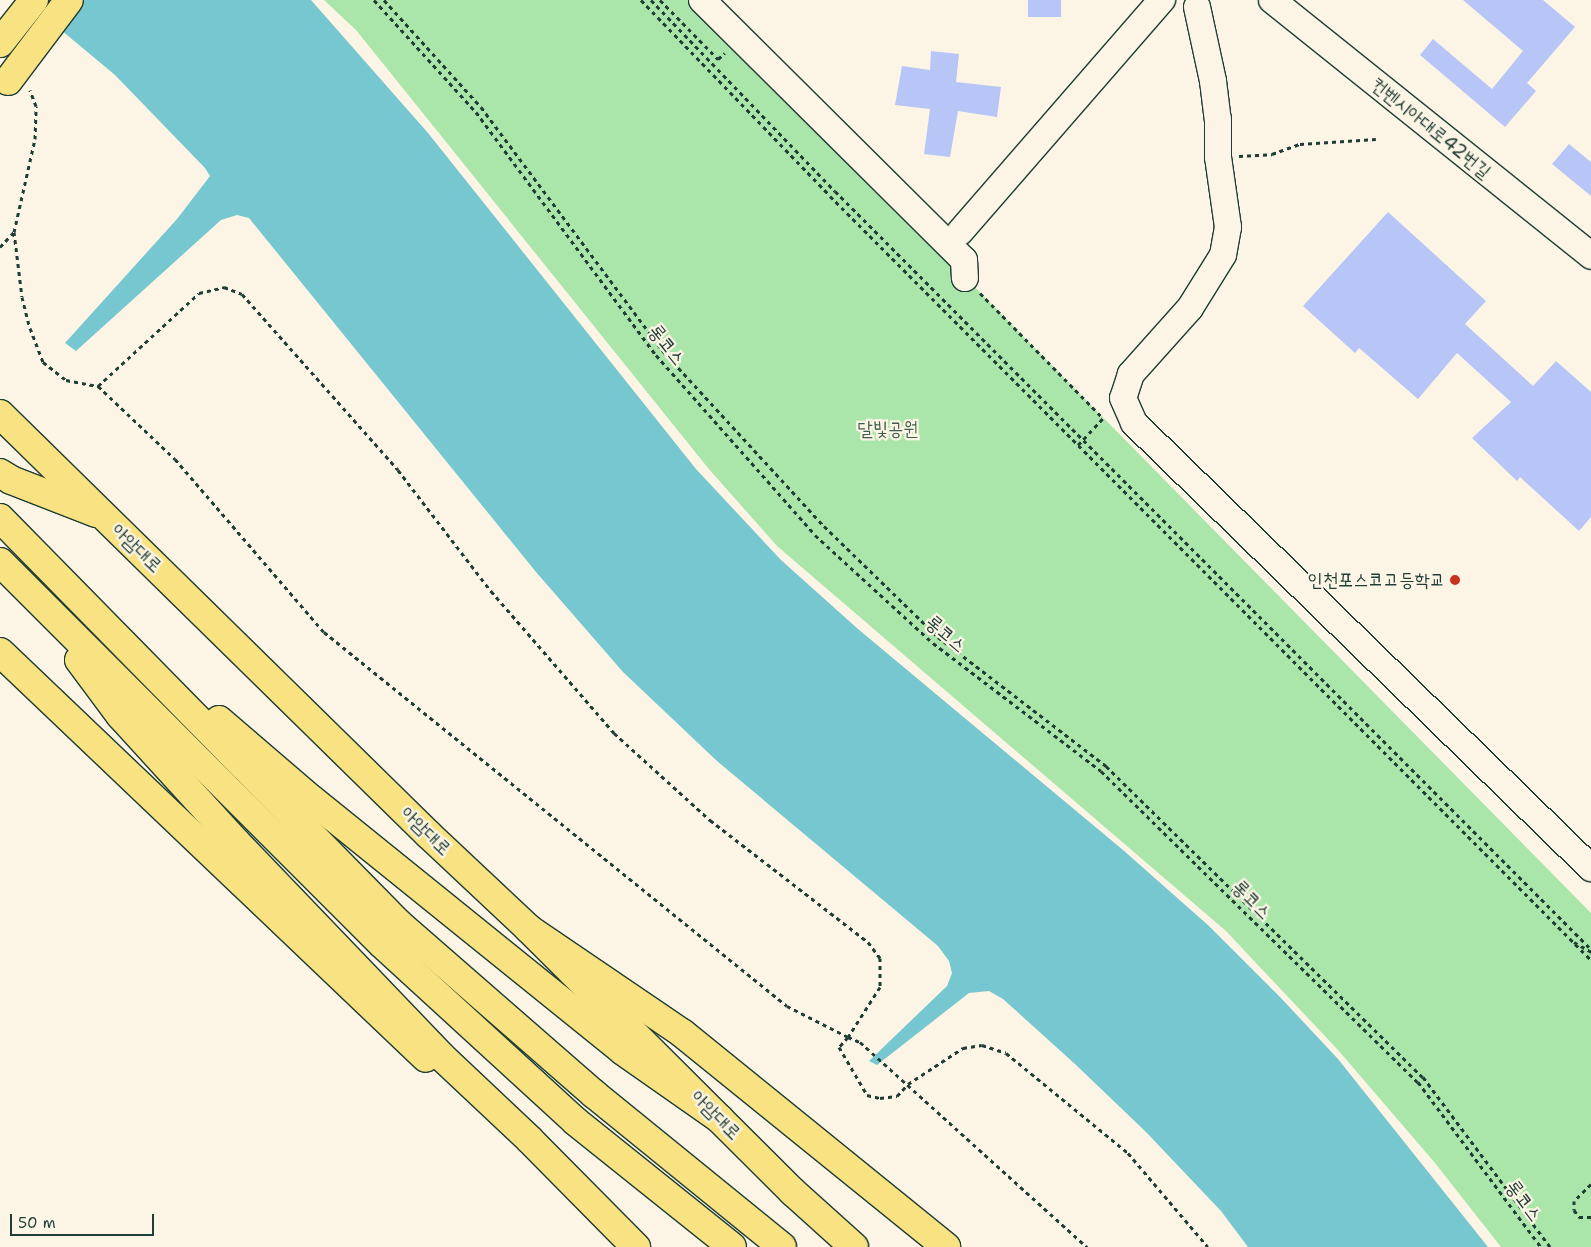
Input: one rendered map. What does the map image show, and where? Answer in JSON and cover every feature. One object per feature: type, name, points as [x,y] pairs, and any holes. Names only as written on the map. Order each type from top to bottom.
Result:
[{"type":"main road","points":[[0,43],[34,0]]},
{"type":"main road","points":[[12,86],[69,0]]},
{"type":"main road","name":"아암대로","points":[[0,414],[429,835],[529,929],[792,1192],[854,1247]]},
{"type":"main road","points":[[0,425],[24,437]]},
{"type":"main road","points":[[0,473],[19,483],[104,516]]},
{"type":"main road","points":[[0,518],[398,923],[594,1094],[782,1247]]},
{"type":"main road","points":[[0,562],[382,944],[575,1121],[732,1247]]},
{"type":"main road","points":[[26,588],[120,715],[229,835],[441,1056],[530,1140],[636,1247]]},
{"type":"main road","points":[[87,607],[311,799],[462,918],[623,1051],[720,1119]]},
{"type":"main road","points":[[0,652],[623,1247]]},
{"type":"main road","points":[[529,929],[682,1033],[946,1247]]},
{"type":"main road","points":[[599,1223],[630,1247]]},
{"type":"street","points":[[960,232],[1162,0]]},
{"type":"street","name":"컨벤시아대로42번길","points":[[1272,0],[1591,256]]},
{"type":"street","points":[[707,2],[964,260],[965,278]]},
{"type":"street","points":[[1197,7],[1213,81],[1218,119],[1218,157],[1228,227],[1223,255],[1190,308],[1131,374],[1123,398],[1134,423],[1591,868]]},
{"type":"path","name":"롱코스","points":[[374,0],[476,112],[656,355],[815,535],[933,643],[1101,771],[1418,1082],[1541,1247]]},
{"type":"path","points":[[384,0],[481,107],[662,350],[824,526],[938,637],[1106,766],[1416,1070],[1550,1247]]},
{"type":"path","points":[[641,0],[830,196],[1591,960]]},
{"type":"path","points":[[651,0],[842,198],[1591,950]]},
{"type":"path","points":[[12,86],[36,106],[34,139],[14,232],[22,297],[43,362],[66,380],[98,386],[175,459],[324,632],[787,1006],[860,1042],[1087,1247]]},
{"type":"path","points":[[1256,155],[1272,154],[1300,144],[1376,139]]},
{"type":"path","points":[[0,247],[14,232]]},
{"type":"path","points":[[965,278],[1103,418]]},
{"type":"path","points":[[98,386],[199,293],[224,287],[242,294],[398,470],[491,591],[614,733],[710,820],[868,942],[880,958],[880,987],[848,1037],[839,1047],[867,1095],[880,1098],[897,1096],[908,1084],[963,1048],[982,1045],[1006,1053],[1128,1153],[1208,1247]]},
{"type":"path","points":[[1078,445],[1123,398]]},
{"type":"path","points":[[1570,940],[1591,950]]},
{"type":"path","points":[[1591,1184],[1574,1201],[1574,1210],[1579,1217],[1591,1217]]},
{"type":"green space","name":"달빛공원","points":[[324,0],[692,0],[1591,913],[1591,1247],[1501,1247],[1435,1163],[1338,1050],[1226,931],[777,546],[708,468],[356,30]]},
{"type":"water","points":[[25,0],[311,0],[428,133],[696,469],[781,560],[858,629],[1123,850],[1209,926],[1280,997],[1338,1059],[1488,1247],[1248,1247],[1221,1211],[1146,1132],[1003,999],[989,991],[969,993],[877,1065],[869,1061],[947,986],[952,973],[949,961],[938,946],[717,761],[623,672],[536,572],[249,218],[237,215],[221,220],[76,351],[65,343],[177,219],[210,176],[205,168],[115,75]]},
{"type":"building","points":[[1028,0],[1061,0],[1061,17],[1028,17]]},
{"type":"building","points":[[1463,0],[1543,0],[1575,27],[1527,83],[1536,91],[1505,127],[1420,55],[1433,39],[1492,89],[1523,51]]},
{"type":"building","points":[[931,51],[959,54],[956,82],[1001,87],[997,117],[958,111],[950,157],[924,154],[930,109],[895,105],[902,66],[930,70]]},
{"type":"building","points":[[1569,144],[1591,162],[1591,196],[1552,164]]},
{"type":"building","points":[[1388,212],[1486,301],[1465,324],[1533,386],[1556,361],[1591,392],[1591,517],[1579,531],[1520,477],[1517,481],[1472,438],[1511,402],[1457,353],[1418,399],[1359,348],[1355,353],[1303,306]]},
{"type":"place","name":"인천포스코고등학교","points":[[1455,580]]}]
